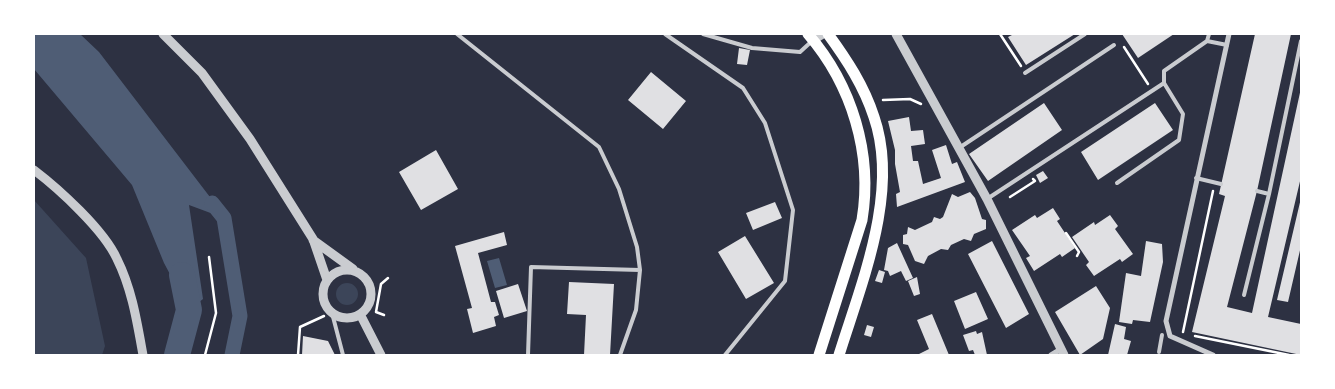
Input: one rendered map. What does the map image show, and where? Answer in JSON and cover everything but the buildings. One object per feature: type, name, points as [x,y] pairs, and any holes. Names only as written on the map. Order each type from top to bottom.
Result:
[{"type":"main road","points":[[828,34],[862,86],[875,118],[883,165],[882,196],[873,243],[839,355]]},
{"type":"main road","points":[[815,36],[849,103],[862,145],[865,176],[865,200],[862,220],[819,355]]},
{"type":"street","points":[[163,34],[202,73],[250,139],[313,240],[327,280],[323,295],[324,302],[332,313],[348,318],[362,312],[371,297],[370,284],[366,278],[313,240]]},
{"type":"street","points":[[896,34],[987,199],[1063,352],[1050,355]]},
{"type":"street","points":[[1213,355],[1170,336],[1166,320],[1229,34]]},
{"type":"street","points":[[34,170],[86,216],[117,258],[133,303],[143,355]]},
{"type":"street","points":[[327,280],[339,271],[354,270]]},
{"type":"street","points":[[362,312],[381,355]]},
{"type":"lane","points":[[457,34],[599,147],[619,189],[637,247],[640,270],[636,310],[620,355]]},
{"type":"lane","points":[[665,34],[743,88],[765,123],[793,210],[785,281],[725,355]]},
{"type":"lane","points":[[703,34],[752,48],[800,52],[815,36]]},
{"type":"lane","points":[[1025,73],[1085,34]]},
{"type":"lane","points":[[1117,183],[1179,140],[1183,114],[1164,83],[1164,71],[1207,41],[1209,34]]},
{"type":"lane","points":[[1244,295],[1270,194],[1301,40]]},
{"type":"lane","points":[[1207,41],[1227,45]]},
{"type":"lane","points":[[958,148],[1114,45]]},
{"type":"lane","points":[[987,199],[1164,83]]},
{"type":"lane","points":[[1196,178],[1221,184]]},
{"type":"lane","points":[[1257,191],[1270,194]]},
{"type":"lane","points":[[528,355],[531,267],[640,270]]},
{"type":"lane","points":[[332,313],[343,355]]},
{"type":"lane","points":[[1159,352],[1160,335],[1170,336]]},
{"type":"path","points":[[1131,58],[1152,90]]},
{"type":"path","points":[[883,100],[910,99],[925,106]]},
{"type":"path","points":[[1183,333],[1215,182]]},
{"type":"path","points":[[1066,233],[1080,252],[1076,256]]},
{"type":"path","points":[[205,355],[216,313],[209,258]]},
{"type":"path","points":[[376,312],[381,284],[388,278]]},
{"type":"path","points":[[362,312],[376,312],[384,315]]},
{"type":"path","points":[[298,355],[300,327],[332,313]]},
{"type":"path","points":[[1193,335],[1289,355]]},
{"type":"shaded area","points":[[34,34],[80,34],[99,52],[224,218],[189,205],[203,299],[189,310],[164,263],[132,185],[34,69]]},
{"type":"shaded area","points":[[34,200],[86,258],[105,346],[102,355],[34,355]]},
{"type":"shaded area","points":[[499,258],[507,285],[495,288],[487,261]]},
{"type":"shaded area","points":[[347,283],[355,286],[358,294],[355,302],[347,305],[339,302],[336,294],[339,286]]},
{"type":"waterway","points":[[212,203],[224,218],[240,316],[232,355]]},
{"type":"waterway","points":[[177,355],[189,310],[182,275]]}]
